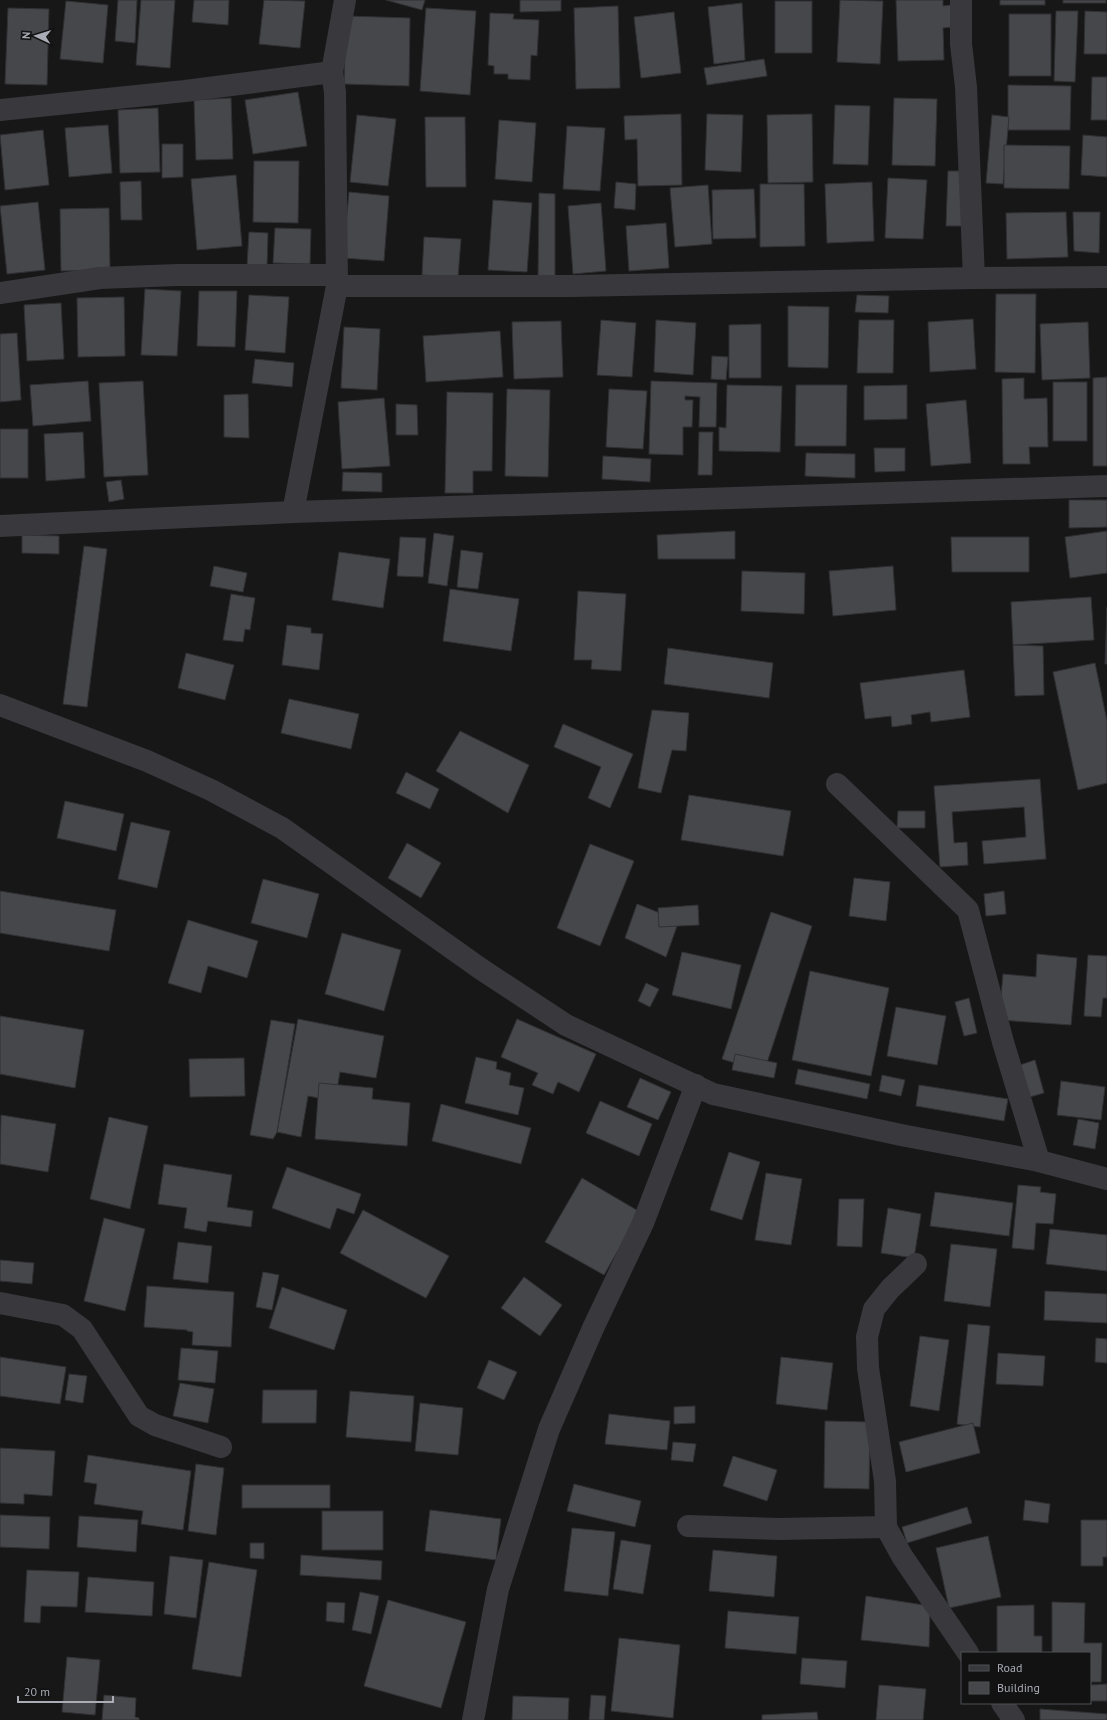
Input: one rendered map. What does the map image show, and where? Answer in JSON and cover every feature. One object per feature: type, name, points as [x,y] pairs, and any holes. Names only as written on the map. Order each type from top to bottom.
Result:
[{"type":"street","points":[[293,512],[337,280],[335,92],[332,72],[345,0]]},
{"type":"street","points":[[961,0],[961,44],[966,87],[974,278]]},
{"type":"street","points":[[0,110],[185,91],[332,72]]},
{"type":"street","points":[[0,293],[100,278],[176,275],[572,286],[974,278],[1107,277]]},
{"type":"street","points":[[0,526],[293,512],[1107,486]]},
{"type":"street","points":[[0,705],[147,761],[211,790],[282,828],[481,969],[566,1024],[713,1094],[901,1135],[1039,1161],[1107,1179]]},
{"type":"street","points":[[837,784],[968,910],[1002,1042],[1039,1161]]},
{"type":"street","points":[[473,1720],[498,1589],[549,1428],[594,1326],[643,1223],[696,1086]]},
{"type":"street","points":[[916,1264],[890,1289],[874,1309],[867,1337],[868,1368],[885,1482],[886,1527],[902,1556],[967,1652]]},
{"type":"street","points":[[0,1303],[63,1315],[82,1329],[139,1416],[155,1425],[221,1447]]},
{"type":"street","points":[[688,1526],[779,1530],[886,1527]]},
{"type":"street","points":[[1003,1704],[1014,1720]]},
{"type":"building","points":[[118,0],[137,0],[135,43],[115,41]]},
{"type":"building","points":[[141,0],[175,0],[170,68],[136,65]]},
{"type":"building","points":[[194,0],[229,0],[228,25],[192,22]]},
{"type":"building","points":[[264,0],[305,1],[300,48],[259,44]]},
{"type":"building","points":[[386,0],[425,0],[422,10]]},
{"type":"building","points":[[520,0],[561,0],[561,11],[520,12]]},
{"type":"building","points":[[840,0],[883,1],[880,64],[837,62]]},
{"type":"building","points":[[896,0],[943,0],[943,6],[951,5],[952,27],[943,28],[944,60],[898,61]]},
{"type":"building","points":[[1000,0],[1045,0],[1045,5],[1000,5]]},
{"type":"building","points":[[1063,0],[1106,0],[1106,3],[1063,3]]},
{"type":"building","points":[[66,1],[108,5],[103,63],[60,59]]},
{"type":"building","points":[[775,1],[812,1],[812,53],[775,53]]},
{"type":"building","points":[[742,3],[745,60],[714,64],[708,7]]},
{"type":"building","points":[[618,6],[620,88],[576,89],[574,8]]},
{"type":"building","points":[[8,8],[49,9],[47,85],[5,84]]},
{"type":"building","points":[[426,8],[476,11],[470,95],[420,91]]},
{"type":"building","points":[[1056,11],[1078,11],[1075,82],[1054,81]]},
{"type":"building","points":[[1085,11],[1107,12],[1107,54],[1084,54]]},
{"type":"building","points":[[674,12],[681,73],[641,78],[634,17]]},
{"type":"building","points":[[490,13],[514,14],[513,19],[539,20],[537,56],[531,55],[530,80],[508,79],[508,74],[494,74],[494,66],[488,65]]},
{"type":"building","points":[[1009,14],[1051,14],[1051,76],[1009,76]]},
{"type":"building","points":[[346,16],[410,18],[409,86],[344,84]]},
{"type":"building","points":[[764,59],[767,76],[707,85],[704,68]]},
{"type":"building","points":[[1092,77],[1107,77],[1107,120],[1091,120]]},
{"type":"building","points":[[1008,85],[1071,86],[1070,130],[1008,130]]},
{"type":"building","points":[[298,92],[307,146],[253,154],[245,100]]},
{"type":"building","points":[[231,98],[233,159],[196,160],[194,100]]},
{"type":"building","points":[[894,98],[937,99],[935,166],[892,165]]},
{"type":"building","points":[[835,105],[870,106],[868,165],[833,164]]},
{"type":"building","points":[[158,108],[160,172],[120,173],[118,110]]},
{"type":"building","points":[[681,114],[682,185],[638,186],[637,139],[625,140],[624,116]]},
{"type":"building","points":[[707,114],[743,115],[741,172],[705,170]]},
{"type":"building","points":[[812,114],[813,182],[768,183],[767,115]]},
{"type":"building","points":[[357,115],[396,119],[388,186],[350,182]]},
{"type":"building","points":[[992,115],[1009,117],[1003,184],[986,183]]},
{"type":"building","points":[[425,117],[465,117],[466,187],[426,187]]},
{"type":"building","points":[[499,120],[536,123],[532,182],[495,179]]},
{"type":"building","points":[[108,125],[112,173],[69,177],[65,128]]},
{"type":"building","points":[[567,126],[605,128],[600,191],[563,189]]},
{"type":"building","points":[[43,130],[49,185],[5,190],[0,135]]},
{"type":"building","points":[[1083,135],[1107,137],[1107,177],[1081,175]]},
{"type":"building","points":[[162,144],[183,144],[183,177],[162,178]]},
{"type":"building","points":[[1004,145],[1070,146],[1069,189],[1004,188]]},
{"type":"building","points":[[254,161],[299,161],[298,223],[253,222]]},
{"type":"building","points":[[948,171],[964,171],[963,226],[946,226]]},
{"type":"building","points":[[236,175],[242,246],[197,250],[191,179]]},
{"type":"building","points":[[888,178],[927,180],[923,239],[885,238]]},
{"type":"building","points":[[141,181],[142,220],[121,220],[120,182]]},
{"type":"building","points":[[616,182],[636,184],[635,210],[614,208]]},
{"type":"building","points":[[872,182],[874,241],[827,243],[825,184]]},
{"type":"building","points":[[760,184],[804,184],[805,246],[760,247]]},
{"type":"building","points":[[708,185],[712,244],[675,247],[670,188]]},
{"type":"building","points":[[754,189],[756,238],[713,239],[712,190]]},
{"type":"building","points":[[349,192],[389,196],[384,261],[343,258]]},
{"type":"building","points":[[539,193],[555,194],[555,280],[538,279]]},
{"type":"building","points":[[493,200],[532,203],[527,272],[488,270]]},
{"type":"building","points":[[38,202],[45,270],[7,274],[0,206]]},
{"type":"building","points":[[601,203],[606,271],[573,274],[568,206]]},
{"type":"building","points":[[109,208],[110,270],[61,271],[60,209]]},
{"type":"building","points":[[1066,212],[1068,257],[1007,259],[1006,213]]},
{"type":"building","points":[[1073,212],[1100,212],[1099,253],[1074,251]]},
{"type":"building","points":[[666,223],[669,268],[629,271],[626,226]]},
{"type":"building","points":[[275,228],[311,229],[310,264],[273,263]]},
{"type":"building","points":[[249,232],[268,233],[267,267],[247,266]]},
{"type":"building","points":[[424,237],[461,239],[458,277],[422,275]]},
{"type":"building","points":[[145,289],[181,291],[177,356],[141,355]]},
{"type":"building","points":[[199,291],[237,291],[235,347],[197,346]]},
{"type":"building","points":[[996,294],[1036,294],[1035,373],[995,372]]},
{"type":"building","points":[[249,295],[289,297],[285,353],[245,350]]},
{"type":"building","points":[[857,295],[889,296],[888,313],[855,312]]},
{"type":"building","points":[[124,297],[125,356],[78,357],[77,298]]},
{"type":"building","points":[[61,303],[64,359],[27,361],[24,305]]},
{"type":"building","points":[[788,306],[829,307],[828,368],[788,367]]},
{"type":"building","points":[[973,319],[976,369],[930,372],[928,322]]},
{"type":"building","points":[[601,320],[636,323],[632,377],[597,375]]},
{"type":"building","points":[[656,320],[696,323],[693,375],[654,372]]},
{"type":"building","points":[[859,320],[894,320],[893,373],[857,373]]},
{"type":"building","points":[[561,321],[563,377],[514,379],[512,322]]},
{"type":"building","points":[[1088,322],[1090,378],[1042,380],[1040,324]]},
{"type":"building","points":[[761,324],[761,378],[729,378],[729,325]]},
{"type":"building","points":[[344,327],[380,329],[377,390],[341,388]]},
{"type":"building","points":[[500,331],[503,377],[426,382],[423,336]]},
{"type":"building","points":[[17,333],[21,400],[0,402],[0,334]]},
{"type":"building","points":[[712,356],[728,357],[726,380],[711,379]]},
{"type":"building","points":[[255,359],[294,363],[292,387],[252,383]]},
{"type":"building","points":[[1107,377],[1107,466],[1093,466],[1093,378]]},
{"type":"building","points":[[1024,378],[1024,399],[1047,398],[1048,447],[1029,447],[1030,464],[1003,464],[1002,379]]},
{"type":"building","points":[[88,381],[91,421],[33,426],[30,385]]},
{"type":"building","points":[[143,381],[148,475],[104,477],[99,383]]},
{"type":"building","points":[[651,381],[717,383],[716,427],[699,427],[700,397],[685,396],[685,400],[693,400],[692,427],[683,427],[683,455],[649,454]]},
{"type":"building","points":[[1053,382],[1087,382],[1087,441],[1053,441]]},
{"type":"building","points":[[727,385],[782,386],[780,452],[719,451],[719,427],[726,428]]},
{"type":"building","points":[[796,385],[847,385],[846,446],[795,446]]},
{"type":"building","points":[[907,385],[907,419],[864,420],[864,386]]},
{"type":"building","points":[[507,389],[550,390],[548,477],[505,476]]},
{"type":"building","points":[[609,389],[647,391],[643,449],[606,447]]},
{"type":"building","points":[[447,392],[493,393],[492,471],[473,471],[473,493],[445,493]]},
{"type":"building","points":[[248,394],[249,438],[224,437],[224,395]]},
{"type":"building","points":[[384,398],[390,466],[342,469],[338,402]]},
{"type":"building","points":[[966,400],[971,463],[931,466],[926,404]]},
{"type":"building","points":[[396,404],[417,405],[418,435],[396,435]]},
{"type":"building","points":[[0,429],[28,429],[28,478],[0,478]]},
{"type":"building","points":[[83,432],[85,478],[46,481],[44,434]]},
{"type":"building","points":[[699,432],[713,432],[712,475],[698,475]]},
{"type":"building","points":[[874,448],[905,448],[905,471],[875,472]]},
{"type":"building","points":[[806,453],[855,454],[855,478],[805,476]]},
{"type":"building","points":[[603,456],[651,459],[650,482],[602,479]]},
{"type":"building","points":[[343,472],[382,473],[382,492],[342,491]]},
{"type":"building","points":[[121,480],[124,499],[109,502],[106,482]]},
{"type":"building","points":[[1069,500],[1107,500],[1107,527],[1069,528]]},
{"type":"building","points":[[735,531],[735,559],[658,559],[657,535]]},
{"type":"building","points":[[1107,531],[1107,573],[1070,578],[1065,537]]},
{"type":"building","points":[[434,533],[454,536],[447,586],[428,583]]},
{"type":"building","points":[[22,535],[59,536],[59,554],[22,553]]},
{"type":"building","points":[[400,537],[426,538],[423,577],[397,576]]},
{"type":"building","points":[[951,537],[1029,537],[1029,572],[952,572]]},
{"type":"building","points":[[84,546],[107,549],[87,707],[63,704]]},
{"type":"building","points":[[461,550],[483,553],[478,589],[457,587]]},
{"type":"building","points":[[339,552],[390,559],[383,608],[332,600]]},
{"type":"building","points":[[214,566],[247,573],[243,592],[210,586]]},
{"type":"building","points":[[893,566],[896,610],[833,616],[829,571]]},
{"type":"building","points":[[742,571],[805,573],[804,614],[741,611]]},
{"type":"building","points":[[450,589],[519,599],[511,651],[443,641]]},
{"type":"building","points":[[578,591],[626,594],[621,671],[591,669],[592,660],[574,660]]},
{"type":"building","points":[[231,594],[255,598],[250,630],[245,629],[243,642],[223,640]]},
{"type":"building","points":[[1091,597],[1094,640],[1013,645],[1011,602]]},
{"type":"building","points":[[1107,607],[1107,664],[1105,664]]},
{"type":"building","points":[[287,625],[311,628],[311,633],[323,634],[319,670],[282,665]]},
{"type":"building","points":[[1013,645],[1043,646],[1044,695],[1015,696]]},
{"type":"building","points":[[668,648],[773,663],[769,698],[664,684]]},
{"type":"building","points":[[186,653],[234,665],[225,700],[178,688]]},
{"type":"building","points":[[1095,663],[1107,721],[1107,783],[1078,790],[1053,672]]},
{"type":"building","points":[[964,670],[970,717],[931,722],[930,712],[911,715],[912,724],[892,727],[891,716],[865,719],[860,683]]},
{"type":"building","points":[[289,699],[359,714],[351,749],[281,733]]},
{"type":"building","points":[[652,710],[689,713],[686,751],[672,750],[661,793],[638,788]]},
{"type":"building","points":[[563,724],[633,754],[610,808],[588,798],[601,767],[554,747]]},
{"type":"building","points":[[460,731],[529,765],[508,813],[436,771]]},
{"type":"building","points":[[406,772],[439,789],[430,809],[396,793]]},
{"type":"building","points":[[1040,779],[1046,859],[984,864],[982,841],[1026,837],[1024,807],[952,812],[954,843],[967,842],[968,865],[940,867],[934,786]]},
{"type":"building","points":[[689,795],[791,811],[783,856],[681,840]]},
{"type":"building","points":[[65,801],[124,814],[116,851],[57,838]]},
{"type":"building","points":[[898,811],[925,811],[925,828],[897,828]]},
{"type":"building","points":[[131,822],[170,831],[157,888],[118,879]]},
{"type":"building","points":[[407,843],[441,863],[421,898],[388,878]]},
{"type":"building","points":[[590,844],[634,861],[600,946],[557,928]]},
{"type":"building","points":[[854,878],[890,882],[886,921],[849,916]]},
{"type":"building","points":[[263,879],[319,894],[307,938],[251,923]]},
{"type":"building","points":[[0,891],[116,910],[109,951],[0,933]]},
{"type":"building","points":[[1004,891],[1006,914],[986,916],[984,894]]},
{"type":"building","points":[[637,904],[660,913],[662,921],[677,926],[666,957],[625,938]]},
{"type":"building","points":[[698,905],[699,925],[659,927],[658,908]]},
{"type":"building","points":[[771,912],[812,926],[764,1072],[722,1059]]},
{"type":"building","points":[[188,920],[258,941],[247,978],[208,966],[201,993],[168,983]]},
{"type":"building","points":[[342,933],[401,950],[384,1011],[325,994]]},
{"type":"building","points":[[682,952],[741,965],[731,1009],[672,995]]},
{"type":"building","points":[[1037,954],[1077,958],[1071,1025],[999,1020],[1003,974],[1036,977]]},
{"type":"building","points":[[1088,955],[1107,956],[1107,998],[1103,998],[1101,1017],[1084,1016]]},
{"type":"building","points":[[810,971],[889,988],[871,1076],[792,1060]]},
{"type":"building","points":[[646,983],[659,989],[650,1007],[638,1001]]},
{"type":"building","points":[[969,998],[977,1033],[964,1036],[955,1002]]},
{"type":"building","points":[[896,1007],[946,1016],[937,1065],[887,1056]]},
{"type":"building","points":[[0,1016],[84,1030],[75,1088],[0,1074]]},
{"type":"building","points":[[298,1019],[384,1036],[376,1078],[340,1072],[335,1101],[308,1096],[301,1137],[277,1132]]},
{"type":"building","points":[[517,1019],[596,1054],[579,1092],[558,1082],[553,1094],[532,1085],[538,1073],[501,1057]]},
{"type":"building","points":[[271,1020],[295,1024],[277,1132],[273,1139],[250,1135]]},
{"type":"building","points":[[735,1054],[777,1063],[774,1078],[732,1070]]},
{"type":"building","points":[[476,1057],[497,1062],[496,1069],[511,1073],[509,1085],[524,1088],[518,1115],[465,1103]]},
{"type":"building","points":[[244,1058],[245,1096],[190,1097],[189,1059]]},
{"type":"building","points":[[1035,1060],[1044,1093],[1026,1098],[1017,1066]]},
{"type":"building","points":[[798,1069],[870,1084],[867,1099],[795,1084]]},
{"type":"building","points":[[882,1075],[905,1080],[901,1096],[879,1091]]},
{"type":"building","points":[[640,1078],[671,1092],[658,1120],[627,1107]]},
{"type":"building","points":[[1061,1081],[1105,1087],[1101,1120],[1057,1115]]},
{"type":"building","points":[[319,1083],[373,1088],[372,1099],[410,1103],[407,1146],[315,1139]]},
{"type":"building","points":[[919,1085],[1008,1099],[1004,1121],[916,1106]]},
{"type":"building","points":[[600,1101],[652,1124],[639,1156],[586,1133]]},
{"type":"building","points":[[441,1104],[531,1128],[521,1164],[432,1141]]},
{"type":"building","points":[[1,1115],[56,1124],[48,1172],[0,1164]]},
{"type":"building","points":[[109,1117],[148,1126],[130,1209],[90,1199]]},
{"type":"building","points":[[1078,1119],[1099,1123],[1095,1149],[1073,1145]]},
{"type":"building","points":[[729,1152],[760,1162],[742,1220],[710,1210]]},
{"type":"building","points":[[164,1164],[232,1175],[227,1207],[253,1211],[251,1227],[208,1221],[206,1232],[184,1228],[187,1208],[158,1204]]},
{"type":"building","points":[[287,1167],[361,1194],[354,1214],[337,1208],[330,1229],[272,1208]]},
{"type":"building","points":[[766,1173],[802,1179],[791,1245],[755,1240]]},
{"type":"building","points":[[582,1178],[640,1212],[604,1275],[545,1242]]},
{"type":"building","points":[[1018,1185],[1041,1187],[1040,1192],[1056,1194],[1053,1224],[1036,1223],[1034,1250],[1012,1248]]},
{"type":"building","points":[[935,1192],[1013,1203],[1009,1236],[930,1226]]},
{"type":"building","points":[[839,1199],[864,1199],[862,1247],[837,1246]]},
{"type":"building","points":[[888,1208],[921,1214],[914,1258],[881,1253]]},
{"type":"building","points":[[363,1210],[449,1256],[426,1298],[340,1253]]},
{"type":"building","points":[[104,1218],[145,1229],[125,1311],[84,1301]]},
{"type":"building","points":[[1050,1229],[1107,1235],[1107,1271],[1046,1264]]},
{"type":"building","points":[[178,1242],[212,1246],[208,1283],[173,1279]]},
{"type":"building","points":[[951,1244],[997,1249],[990,1307],[944,1301]]},
{"type":"building","points":[[0,1260],[34,1263],[32,1284],[0,1281]]},
{"type":"building","points":[[263,1272],[279,1275],[272,1310],[256,1307]]},
{"type":"building","points":[[524,1277],[562,1305],[540,1336],[501,1308]]},
{"type":"building","points":[[147,1286],[234,1292],[231,1347],[192,1345],[193,1332],[187,1330],[144,1327]]},
{"type":"building","points":[[282,1287],[347,1310],[334,1350],[269,1328]]},
{"type":"building","points":[[1045,1291],[1107,1294],[1107,1323],[1044,1320]]},
{"type":"building","points":[[968,1324],[990,1326],[980,1427],[957,1424]]},
{"type":"building","points":[[920,1336],[949,1340],[939,1411],[910,1406]]},
{"type":"building","points":[[1096,1338],[1107,1339],[1107,1363],[1095,1362]]},
{"type":"building","points":[[181,1348],[218,1351],[215,1383],[178,1380]]},
{"type":"building","points":[[998,1353],[1045,1356],[1043,1386],[996,1384]]},
{"type":"building","points":[[0,1357],[66,1367],[60,1404],[0,1396]]},
{"type":"building","points":[[781,1357],[833,1363],[827,1410],[776,1404]]},
{"type":"building","points":[[489,1360],[517,1372],[504,1400],[477,1388]]},
{"type":"building","points":[[69,1374],[87,1376],[83,1403],[65,1400]]},
{"type":"building","points":[[180,1383],[214,1389],[208,1423],[173,1416]]},
{"type":"building","points":[[263,1390],[317,1390],[316,1423],[262,1423]]},
{"type":"building","points":[[350,1391],[414,1396],[411,1442],[346,1437]]},
{"type":"building","points":[[420,1403],[463,1408],[458,1455],[415,1451]]},
{"type":"building","points":[[695,1406],[695,1423],[674,1424],[674,1407]]},
{"type":"building","points":[[609,1414],[670,1421],[667,1450],[605,1444]]},
{"type":"building","points":[[825,1421],[870,1422],[869,1489],[824,1488]]},
{"type":"building","points":[[973,1423],[980,1453],[906,1472],[899,1442]]},
{"type":"building","points":[[673,1442],[696,1444],[693,1462],[671,1460]]},
{"type":"building","points":[[0,1448],[55,1451],[52,1496],[24,1494],[24,1504],[0,1503]]},
{"type":"building","points":[[88,1455],[191,1471],[183,1530],[141,1524],[143,1511],[94,1504],[97,1484],[84,1482]]},
{"type":"building","points":[[733,1456],[777,1470],[767,1501],[723,1486]]},
{"type":"building","points":[[196,1464],[224,1468],[216,1535],[188,1531]]},
{"type":"building","points":[[574,1484],[641,1501],[635,1527],[567,1511]]},
{"type":"building","points":[[242,1485],[330,1485],[330,1508],[242,1508]]},
{"type":"building","points":[[1025,1500],[1050,1504],[1048,1523],[1023,1520]]},
{"type":"building","points":[[967,1507],[972,1523],[907,1543],[902,1527]]},
{"type":"building","points":[[430,1510],[501,1519],[496,1560],[425,1551]]},
{"type":"building","points":[[322,1511],[383,1511],[383,1550],[322,1550]]},
{"type":"building","points":[[0,1515],[50,1517],[49,1549],[0,1547]]},
{"type":"building","points":[[79,1516],[138,1520],[136,1552],[77,1547]]},
{"type":"building","points":[[1081,1520],[1107,1520],[1107,1557],[1103,1557],[1103,1566],[1081,1566]]},
{"type":"building","points":[[572,1528],[615,1532],[608,1596],[564,1591]]},
{"type":"building","points":[[988,1536],[1001,1597],[949,1608],[936,1548]]},
{"type":"building","points":[[621,1540],[651,1545],[643,1594],[613,1589]]},
{"type":"building","points":[[250,1543],[264,1543],[264,1559],[250,1558]]},
{"type":"building","points":[[713,1550],[777,1556],[774,1597],[709,1591]]},
{"type":"building","points":[[301,1555],[382,1561],[381,1580],[300,1575]]},
{"type":"building","points":[[170,1556],[203,1560],[196,1618],[164,1614]]},
{"type":"building","points":[[209,1562],[257,1570],[241,1677],[192,1669]]},
{"type":"building","points":[[27,1570],[79,1572],[77,1607],[41,1606],[40,1623],[24,1622]]},
{"type":"building","points":[[88,1577],[154,1582],[152,1616],[85,1612]]},
{"type":"building","points":[[360,1592],[379,1596],[371,1634],[352,1630]]},
{"type":"building","points":[[866,1596],[930,1606],[929,1647],[861,1640]]},
{"type":"building","points":[[388,1600],[466,1622],[441,1708],[364,1686]]},
{"type":"building","points":[[327,1602],[345,1603],[344,1623],[326,1621]]},
{"type":"building","points":[[1052,1602],[1085,1603],[1084,1643],[1102,1643],[1101,1682],[1091,1682],[1091,1652],[1052,1652]]},
{"type":"building","points":[[1034,1605],[1034,1636],[1042,1636],[1042,1652],[997,1652],[997,1606]]},
{"type":"building","points":[[728,1611],[799,1617],[796,1654],[725,1648]]},
{"type":"building","points":[[619,1638],[680,1645],[673,1718],[611,1711]]},
{"type":"building","points":[[67,1657],[100,1660],[95,1715],[62,1712]]},
{"type":"building","points":[[802,1658],[847,1661],[845,1688],[800,1684]]},
{"type":"building","points":[[1107,1684],[1107,1701],[1091,1701],[1091,1685]]},
{"type":"building","points":[[879,1685],[926,1689],[923,1720],[876,1720]]},
{"type":"building","points":[[104,1695],[136,1698],[135,1717],[139,1718],[139,1720],[102,1720]]},
{"type":"building","points":[[591,1695],[606,1696],[604,1720],[589,1720]]},
{"type":"building","points":[[513,1696],[569,1698],[568,1720],[512,1720]]},
{"type":"building","points":[[1040,1709],[1107,1714],[1107,1720],[1040,1720]]},
{"type":"building","points":[[817,1712],[818,1720],[762,1720],[762,1715]]}]
